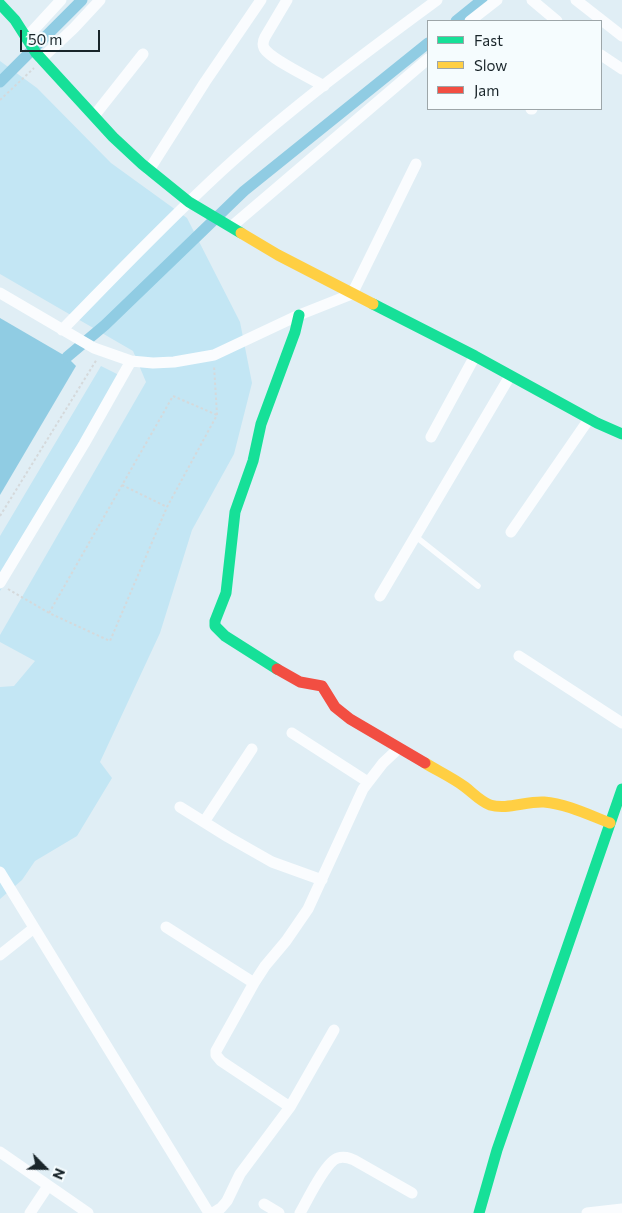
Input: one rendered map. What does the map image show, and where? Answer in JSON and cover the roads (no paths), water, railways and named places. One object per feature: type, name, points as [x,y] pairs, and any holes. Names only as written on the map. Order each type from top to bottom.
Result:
[{"type":"street","points":[[28,40],[61,0]]},
{"type":"street","points":[[39,56],[74,28],[100,0]]},
{"type":"street","points":[[149,170],[205,82],[261,0]]},
{"type":"street","points":[[287,0],[265,37],[263,46],[273,57],[324,86]]},
{"type":"street","points":[[66,333],[189,202],[233,161],[324,86],[437,0]]},
{"type":"street","points":[[471,20],[497,0]]},
{"type":"street","points":[[532,0],[556,20]]},
{"type":"street","points":[[576,0],[602,20]]},
{"type":"street","points":[[0,4],[16,20],[39,56],[128,152],[189,202],[278,255],[475,356],[589,419],[622,434]]},
{"type":"street","points":[[602,20],[622,36]]},
{"type":"street","points":[[94,116],[143,54]]},
{"type":"street","points":[[602,56],[622,69]]},
{"type":"street","points":[[229,226],[427,60]]},
{"type":"street","points":[[0,293],[66,333],[92,352],[131,362],[174,362],[214,355],[299,315],[352,294],[416,164]]},
{"type":"street","points":[[299,315],[295,332],[261,424],[253,461],[235,512],[226,593],[215,621],[215,626],[225,636],[290,678],[322,686],[330,701],[340,712],[464,786],[488,804],[501,806],[525,802],[545,802],[616,823]]},
{"type":"street","points":[[431,437],[475,356]]},
{"type":"street","points":[[4,586],[131,362]]},
{"type":"street","points":[[380,596],[510,376]]},
{"type":"street","points":[[511,532],[589,419]]},
{"type":"street","points":[[519,656],[622,722]]},
{"type":"street","points":[[292,733],[368,782]]},
{"type":"street","points":[[290,1107],[227,1065],[216,1054],[217,1048],[254,983],[308,909],[354,807],[368,782],[383,763],[399,748]]},
{"type":"street","points":[[204,822],[252,749]]},
{"type":"street","points":[[596,898],[616,823],[622,789]]},
{"type":"street","points":[[180,807],[272,862],[322,880]]},
{"type":"street","points":[[479,1213],[497,1150],[616,823]]},
{"type":"street","points":[[0,872],[209,1213]]},
{"type":"street","points":[[166,927],[254,983]]},
{"type":"street","points":[[0,956],[34,928]]},
{"type":"street","points":[[213,1213],[227,1201],[240,1174],[290,1107],[334,1030]]},
{"type":"street","points":[[0,1152],[88,1213]]},
{"type":"street","points":[[300,1213],[329,1165],[336,1158],[344,1157],[354,1160],[412,1193]]},
{"type":"street","points":[[30,1213],[48,1186]]},
{"type":"street","points":[[264,1204],[279,1213]]},
{"type":"street","points":[[587,1213],[622,1209]]},
{"type":"lane","points":[[415,536],[478,586]]},
{"type":"waterway","points":[[0,82],[82,0]]},
{"type":"waterway","points":[[457,20],[482,0]]},
{"type":"waterway","points":[[67,357],[105,325],[244,191],[427,44]]}]
